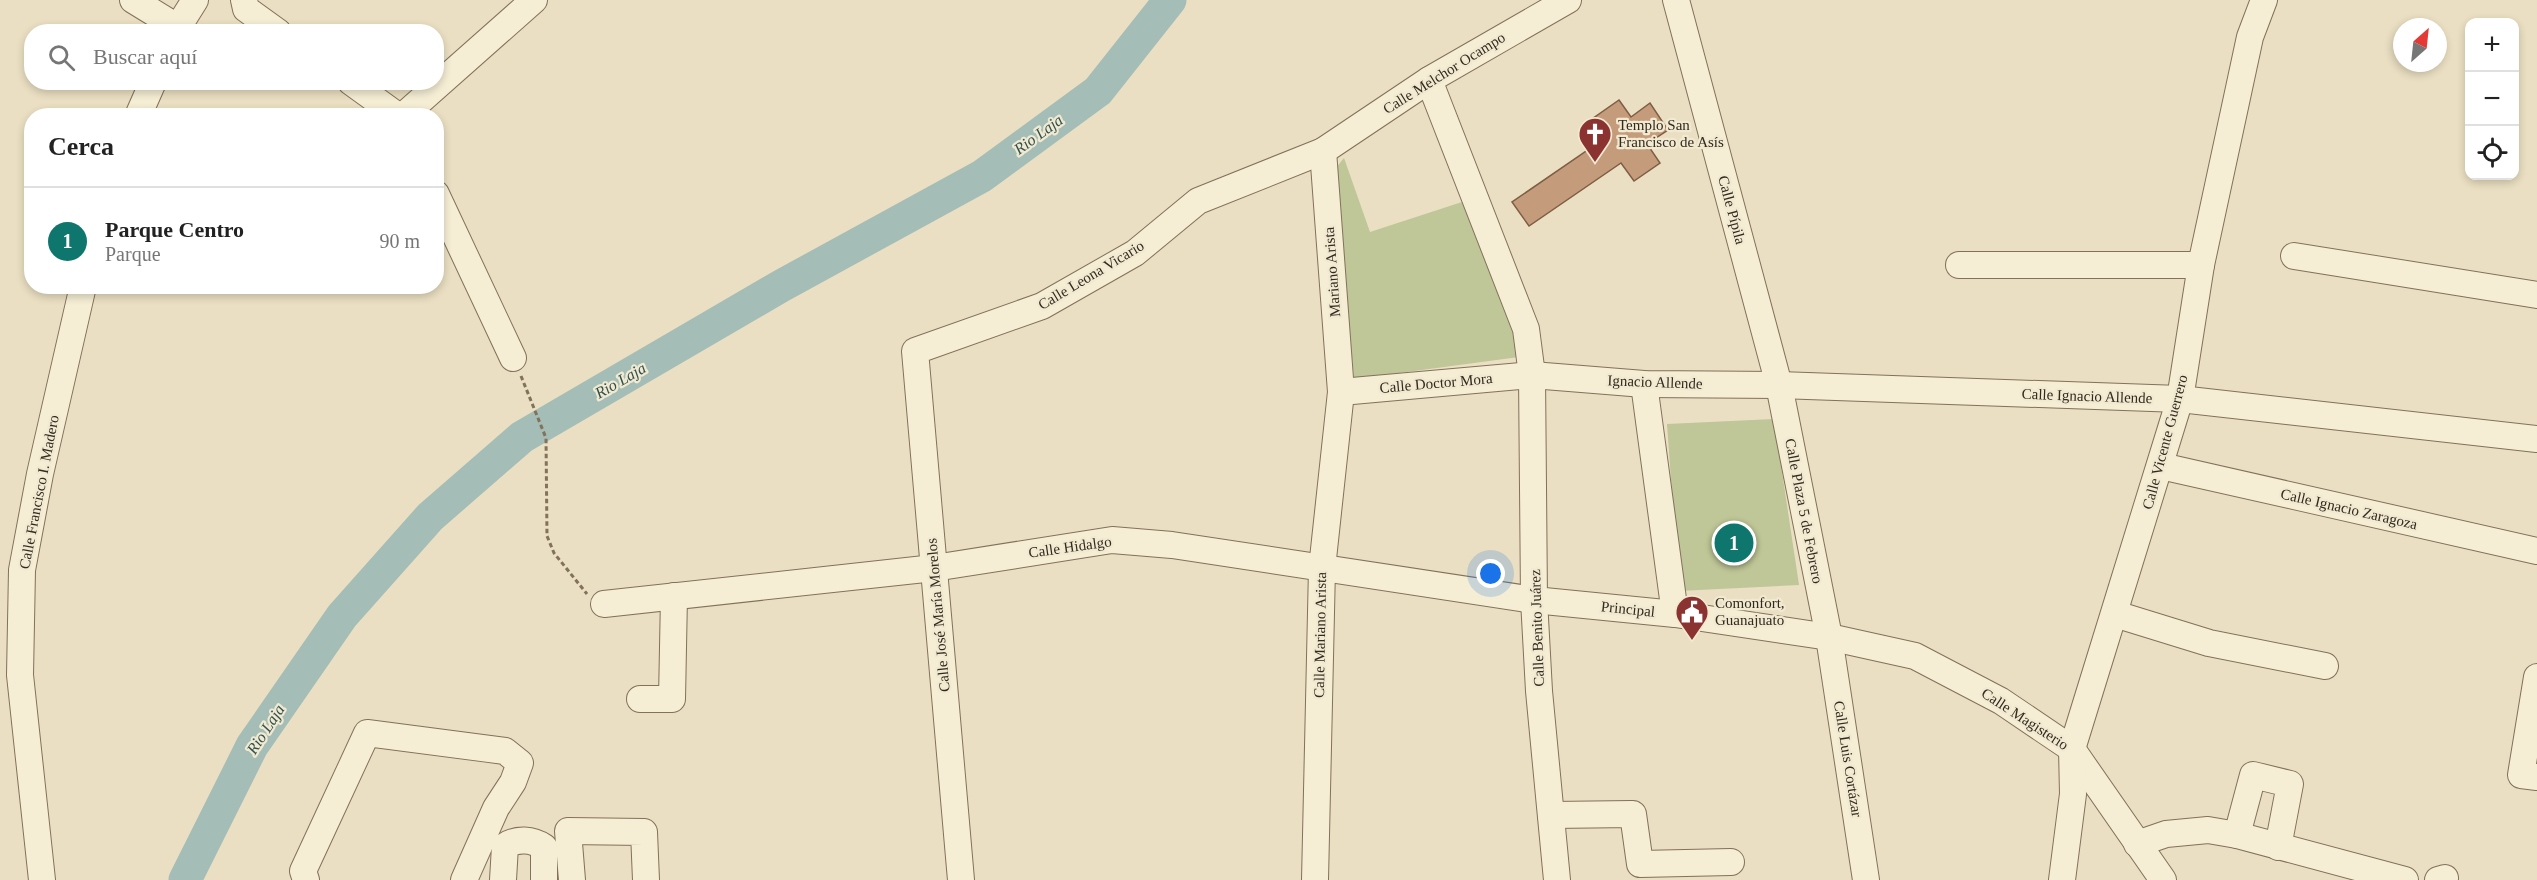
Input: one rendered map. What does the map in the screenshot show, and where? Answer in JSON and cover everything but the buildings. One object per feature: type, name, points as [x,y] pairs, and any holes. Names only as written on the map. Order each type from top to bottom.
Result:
[{"type":"street","points":[[134,0],[169,24]]},
{"type":"street","points":[[179,24],[195,0]]},
{"type":"street","points":[[244,0],[246,9],[268,24]]},
{"type":"street","points":[[444,80],[534,0]]},
{"type":"street","name":"Calle Melchor Ocampo","points":[[1323,152],[1430,80],[1568,0]]},
{"type":"street","name":"Calle Pípila","points":[[1676,0],[1779,385]]},
{"type":"street","name":"Calle Vicente Guerrero","points":[[2062,880],[2073,794],[2072,749],[2180,399],[2201,265],[2250,37],[2264,0]]},
{"type":"street","name":"Calle Benito Juárez","points":[[1430,80],[1526,329],[1532,375],[1534,600],[1539,691],[1557,880]]},
{"type":"street","points":[[142,108],[149,90]]},
{"type":"street","points":[[362,90],[387,108]]},
{"type":"street","points":[[412,108],[432,90]]},
{"type":"street","name":"Calle Leona Vicario","points":[[915,351],[1042,306],[1135,253],[1198,201],[1323,152]]},
{"type":"street","name":"Mariano Arista","points":[[1323,152],[1341,392]]},
{"type":"street","points":[[444,211],[513,358]]},
{"type":"street","points":[[2294,256],[2537,295]]},
{"type":"street","points":[[1959,265],[2201,265]]},
{"type":"street","name":"Calle Francisco I. Madero","points":[[42,880],[20,675],[22,570],[40,474],[81,294]]},
{"type":"street","name":"Calle José María Morelos","points":[[915,351],[961,880]]},
{"type":"street","name":"Ignacio Allende","points":[[1532,375],[1644,384],[1779,385]]},
{"type":"street","name":"Calle Doctor Mora","points":[[1341,392],[1532,375]]},
{"type":"street","points":[[1644,384],[1675,614]]},
{"type":"street","name":"Calle Ignacio Allende","points":[[1779,385],[2180,399],[2537,439]]},
{"type":"street","name":"Calle Plaza 5 de Febrero","points":[[1779,385],[1829,637]]},
{"type":"street","name":"Calle Mariano Arista","points":[[1315,880],[1322,568],[1341,392]]},
{"type":"street","name":"Calle Ignacio Zaragoza","points":[[2161,466],[2537,551]]},
{"type":"street","name":"Calle Hidalgo","points":[[604,604],[934,568],[1112,540],[1172,545],[1534,600]]},
{"type":"street","points":[[640,699],[672,699],[674,596]]},
{"type":"street","name":"Principal","points":[[1534,600],[1675,614],[1829,637]]},
{"type":"street","points":[[2115,614],[2210,643],[2325,666]]},
{"type":"street","name":"Calle Magisterio","points":[[1829,637],[1915,656],[2001,701],[2072,749],[2163,880]]},
{"type":"street","name":"Calle Luis Cortázar","points":[[1829,637],[1866,880]]},
{"type":"street","points":[[2537,677],[2521,775],[2537,777]]},
{"type":"street","points":[[306,880],[303,871],[367,733],[505,751],[520,763],[513,782],[496,808],[464,880]]},
{"type":"street","points":[[2237,835],[2253,775],[2290,784],[2278,847]]},
{"type":"street","points":[[1551,814],[1633,814],[1640,864],[1659,872],[1731,861]]},
{"type":"street","points":[[2137,844],[2166,834],[2208,830],[2237,835],[2404,880]]},
{"type":"street","points":[[572,880],[568,831],[644,832],[646,880]]},
{"type":"street","points":[[503,880],[505,846],[512,841],[535,840],[543,847],[544,880]]},
{"type":"path","points":[[531,398],[546,438],[547,536],[554,553],[583,591],[604,604]]},
{"type":"green space","points":[[1344,158],[1370,232],[1462,202],[1518,324],[1519,357],[1354,379],[1335,169]]},
{"type":"green space","points":[[1774,419],[1799,585],[1679,591],[1667,424]]},
{"type":"waterway","name":"Rio Laja","points":[[185,880],[252,746],[342,616],[430,517],[522,437],[781,286],[982,176],[1098,91],[1170,0]]},
{"type":"place","name":"Templo San Francisco de Asís","points":[[1595,163]]},
{"type":"place","name":"Parque Centro","points":[[1734,543]]},
{"type":"place","name":"Comonfort, Guanajuato","points":[[1692,641]]}]
